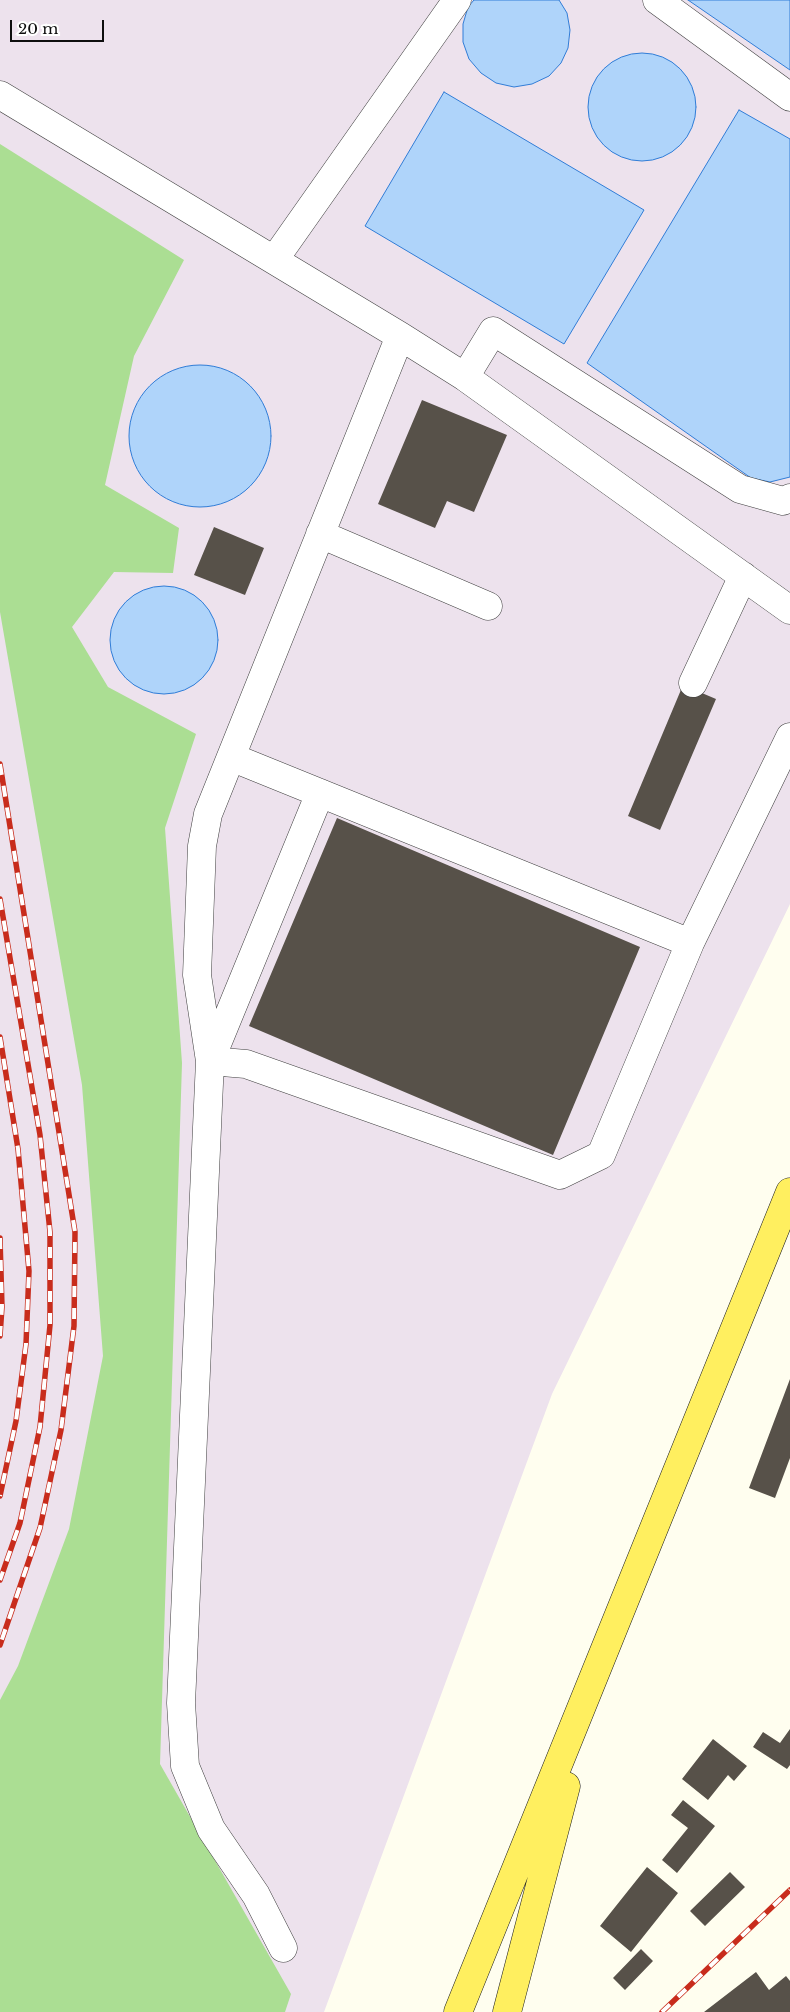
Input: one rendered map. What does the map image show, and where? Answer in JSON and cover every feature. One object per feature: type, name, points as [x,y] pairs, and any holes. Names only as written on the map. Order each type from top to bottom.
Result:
[{"type":"main road","points":[[458,2012],[790,1192]]},
{"type":"main road","points":[[507,2012],[593,1682]]},
{"type":"lane","points":[[274,260],[457,0]]},
{"type":"lane","points":[[657,0],[790,97]]},
{"type":"lane","points":[[0,95],[465,377],[790,610]]},
{"type":"lane","points":[[465,377],[493,331],[740,489],[783,501],[790,498]]},
{"type":"lane","points":[[283,1948],[256,1895],[210,1830],[185,1766],[181,1703],[210,1062],[197,975],[202,846],[208,814],[400,336]]},
{"type":"lane","points":[[320,534],[488,606]]},
{"type":"lane","points":[[693,683],[743,576]]},
{"type":"lane","points":[[210,1062],[246,1064],[560,1175],[601,1155],[690,943],[790,737]]},
{"type":"lane","points":[[231,757],[690,943]]},
{"type":"lane","points":[[210,1062],[320,793]]},
{"type":"shaded area","points":[[0,0],[790,0],[790,904],[552,1394],[324,2012],[0,2012]]},
{"type":"green space","points":[[0,144],[184,260],[134,356],[105,485],[179,528],[173,573],[114,572],[72,627],[108,687],[196,734],[165,828],[182,1063],[160,1764],[291,1994],[285,2012],[0,2012],[0,1700],[18,1666],[69,1529],[103,1356],[82,1085],[0,612]]},
{"type":"water","points":[[474,0],[559,0],[567,13],[570,30],[568,48],[561,63],[549,76],[532,84],[514,87],[496,83],[481,73],[469,59],[463,42],[463,24],[468,7]]},
{"type":"water","points":[[688,0],[790,0],[790,70]]},
{"type":"water","points":[[642,53],[663,57],[680,69],[692,86],[696,107],[692,128],[680,145],[663,157],[642,161],[621,157],[604,145],[592,128],[588,107],[592,86],[604,69],[621,57]]},
{"type":"water","points":[[444,92],[644,210],[564,344],[365,226]]},
{"type":"water","points":[[739,110],[790,139],[790,477],[770,482],[751,478],[587,363]]},
{"type":"water","points":[[200,365],[214,366],[227,370],[240,377],[250,386],[259,396],[266,409],[270,422],[270,450],[266,463],[259,476],[250,486],[240,495],[227,502],[214,506],[200,507],[186,506],[173,502],[160,495],[150,486],[141,476],[134,463],[130,450],[129,436],[130,422],[134,409],[141,396],[150,386],[160,377],[173,370],[186,366]]},
{"type":"water","points":[[164,586],[185,590],[202,602],[214,619],[218,640],[214,661],[202,678],[185,690],[164,694],[143,690],[126,678],[114,661],[110,640],[114,619],[126,602],[143,590]]},
{"type":"building","points":[[422,400],[507,435],[474,512],[447,501],[435,528],[378,504]]},
{"type":"building","points":[[214,527],[264,548],[245,595],[194,575]]},
{"type":"building","points":[[683,685],[716,699],[660,830],[628,816]]},
{"type":"building","points":[[337,818],[640,947],[553,1155],[249,1026]]},
{"type":"building","points":[[790,1379],[790,1458],[775,1498],[749,1488]]},
{"type":"building","points":[[790,1729],[790,1765],[787,1769],[753,1747],[763,1732],[780,1743]]},
{"type":"building","points":[[713,1739],[747,1766],[734,1781],[728,1775],[708,1800],[682,1779]]},
{"type":"building","points":[[683,1800],[715,1826],[677,1873],[662,1860],[688,1828],[671,1815]]},
{"type":"building","points":[[647,1867],[678,1893],[631,1952],[600,1926]]},
{"type":"building","points":[[730,1872],[745,1887],[705,1926],[690,1911]]},
{"type":"building","points":[[641,1949],[653,1961],[625,1990],[613,1978]]},
{"type":"building","points":[[756,1972],[769,1990],[786,1976],[790,1981],[790,2012],[704,2012]]},
{"type":"railway","points":[[0,764],[75,1232],[74,1326],[61,1430],[40,1528],[0,1645]]},
{"type":"railway","points":[[0,899],[40,1135],[50,1232],[50,1325],[40,1427],[20,1523],[0,1580]]},
{"type":"railway","points":[[0,1037],[18,1149],[29,1271],[26,1344],[16,1421],[0,1496]]},
{"type":"railway","points":[[0,1238],[2,1307],[0,1336]]},
{"type":"railway","points":[[662,2012],[790,1890]]}]
